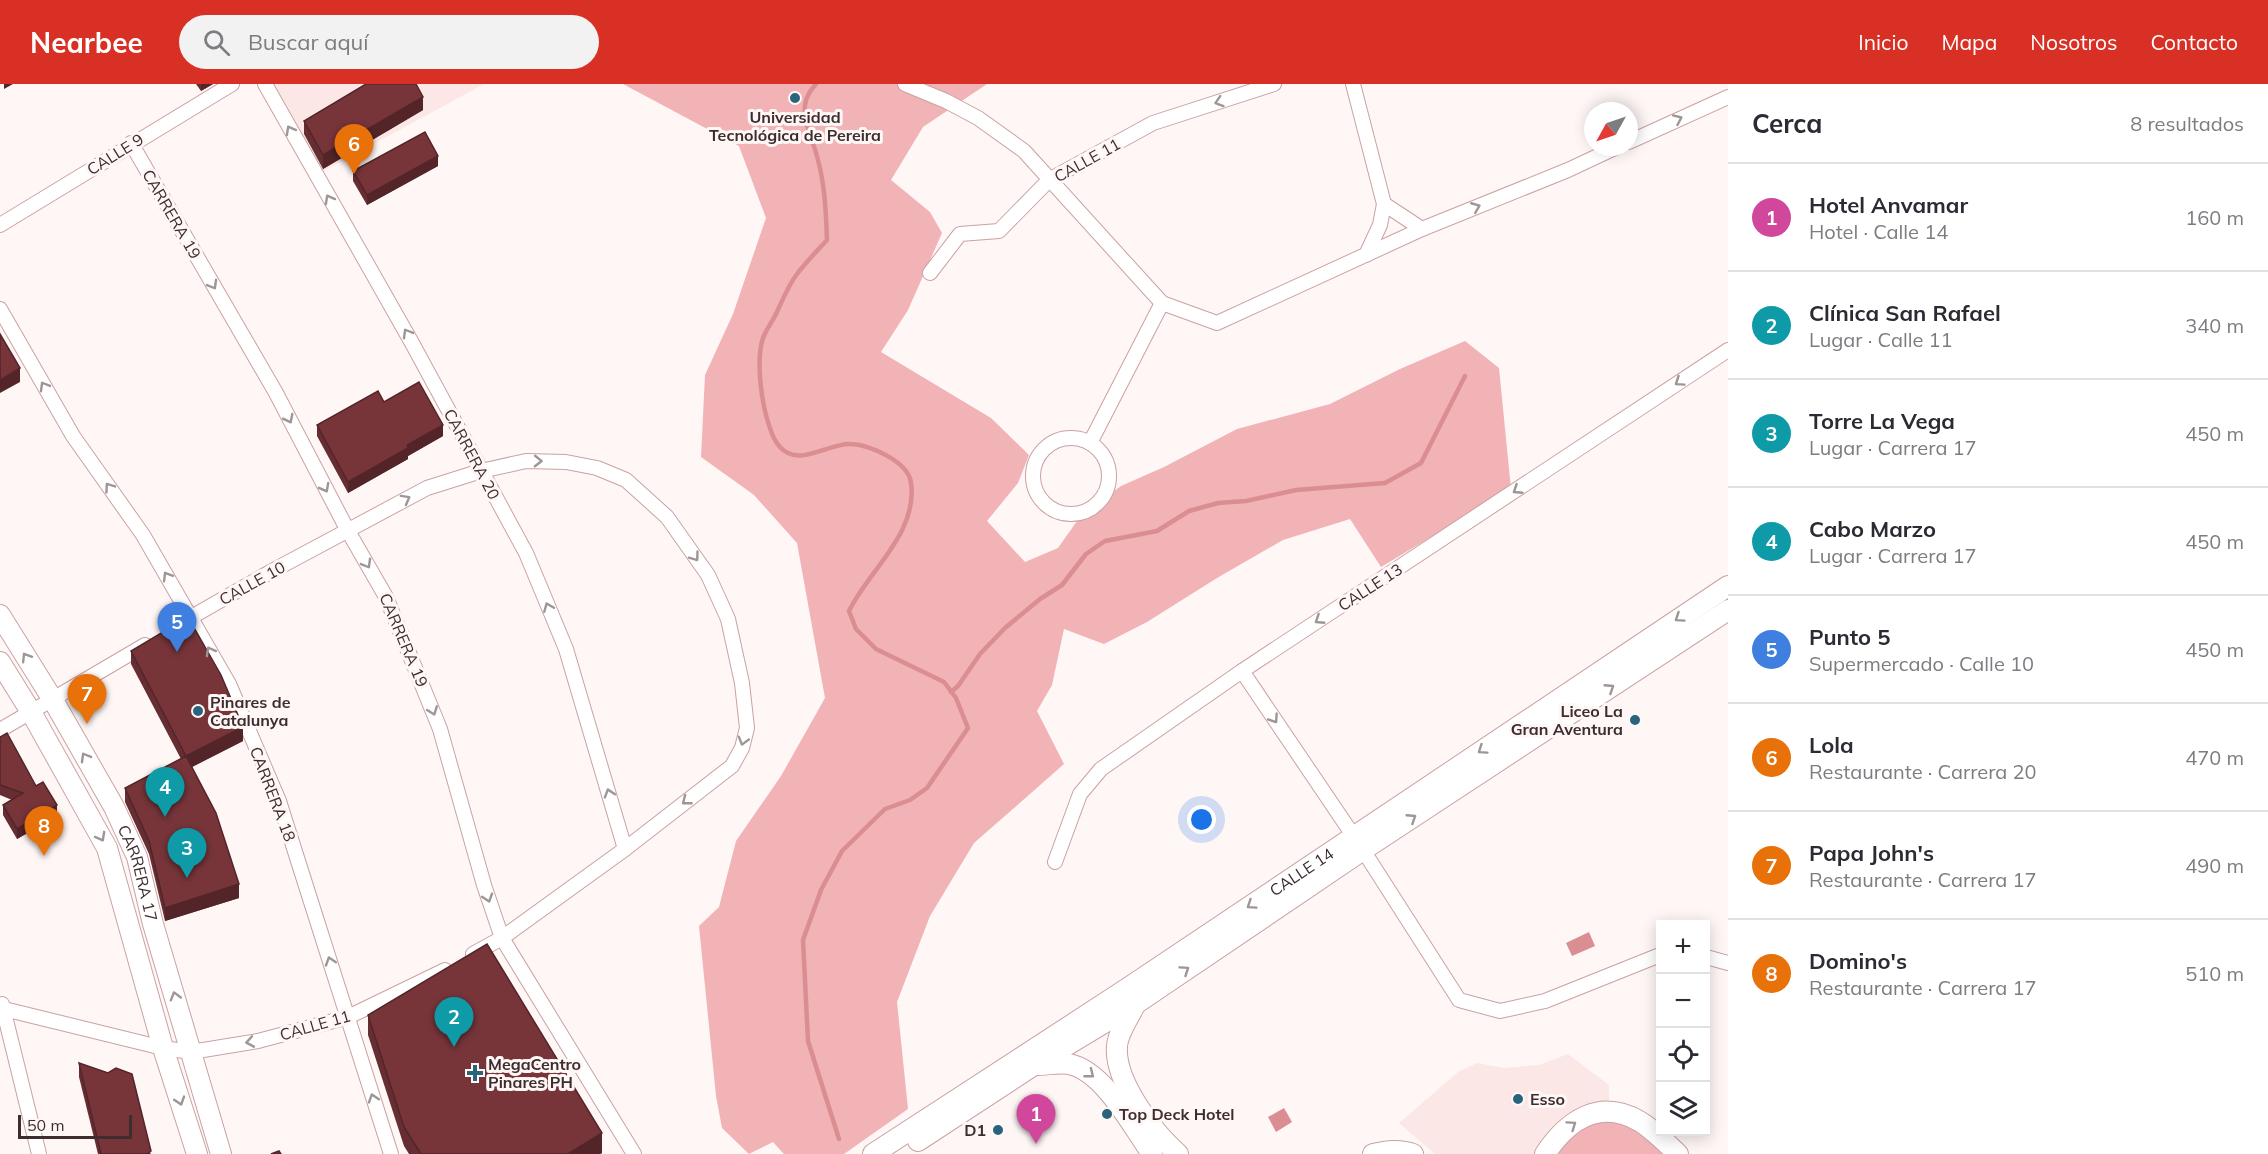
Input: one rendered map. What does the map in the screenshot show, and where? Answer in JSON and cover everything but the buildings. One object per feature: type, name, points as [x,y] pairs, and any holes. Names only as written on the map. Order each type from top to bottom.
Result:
[{"type":"main road","name":"CALLE 14","points":[[898,1154],[1034,1065],[1137,1003],[1358,843],[1728,586]]},
{"type":"main road","name":"CALLE 14","points":[[873,1154],[1072,1024],[1728,610]]},
{"type":"main road","name":"CARRERA 17","points":[[0,615],[114,807],[137,857],[153,924],[221,1154]]},
{"type":"main road","name":"CARRERA 17","points":[[0,662],[31,712],[107,848],[164,1048],[198,1154]]},
{"type":"main road","points":[[1116,1046],[1137,1003]]},
{"type":"main road","points":[[1072,1024],[1093,1029],[1107,1036],[1116,1046],[1120,1070],[1128,1090],[1148,1122],[1178,1154]]},
{"type":"main road","points":[[1034,1065],[1066,1063],[1093,1074],[1152,1154]]},
{"type":"main road","points":[[1545,1154],[1554,1140],[1575,1121],[1586,1116],[1610,1112],[1621,1113],[1640,1122],[1678,1154]]},
{"type":"main road","points":[[1373,1154],[1389,1150],[1413,1154]]},
{"type":"street","name":"CALLE 9","points":[[0,225],[131,143],[232,84]]},
{"type":"street","name":"CARRERA 20","points":[[265,84],[412,343],[526,553],[566,649],[626,849]]},
{"type":"street","points":[[905,84],[946,101],[978,118],[1024,151],[1162,303],[1217,322],[1422,229],[1598,156]]},
{"type":"street","name":"CALLE 11","points":[[930,273],[960,234],[999,231],[1049,180],[1153,123],[1274,84]]},
{"type":"street","points":[[1353,84],[1384,204],[1380,225],[1366,255]]},
{"type":"street","points":[[1638,138],[1728,97]]},
{"type":"street","name":"CARRERA 19","points":[[131,143],[276,393],[348,531],[386,597],[440,729],[484,885],[502,938],[634,1154]]},
{"type":"street","points":[[1384,204],[1422,229]]},
{"type":"street","points":[[1090,443],[1162,303]]},
{"type":"street","name":"CARRERA 18","points":[[0,309],[73,436],[143,535],[229,684],[279,801],[391,1154]]},
{"type":"street","name":"CALLE 13","points":[[1055,862],[1080,794],[1101,770],[1242,671],[1728,350]]},
{"type":"street","points":[[1065,438],[1090,443],[1100,451],[1106,461],[1109,473],[1104,497],[1096,506],[1073,515],[1050,508],[1040,499],[1035,488],[1033,475],[1035,462],[1047,447],[1065,438]]},
{"type":"street","name":"CALLE 10","points":[[0,730],[272,571],[427,488],[481,471],[526,461],[566,462],[597,468],[626,480],[667,517],[708,575],[728,619],[744,705],[747,728],[742,748],[732,766],[626,849]]},
{"type":"street","points":[[1242,671],[1358,843],[1459,1000],[1500,1011],[1545,1000],[1656,957]]},
{"type":"street","name":"CALLE 11","points":[[2,1006],[164,1048],[191,1052],[258,1041],[348,1017],[460,962],[502,938],[626,849]]},
{"type":"street","points":[[1710,958],[1728,963]]},
{"type":"street","points":[[2,1006],[39,1154]]},
{"type":"shaded area","points":[[265,84],[484,84],[316,175]]},
{"type":"shaded area","points":[[623,84],[987,84],[923,127],[891,180],[930,212],[942,233],[908,310],[881,352],[991,418],[1029,455],[1018,483],[987,521],[1025,562],[1058,548],[1082,514],[1121,486],[1164,467],[1237,429],[1330,404],[1400,369],[1465,341],[1499,368],[1511,489],[1381,567],[1350,519],[1283,540],[1147,622],[1104,644],[1064,629],[1052,685],[1037,711],[1064,764],[974,843],[930,916],[897,1002],[908,1109],[844,1154],[784,1154],[773,1142],[749,1154],[722,1128],[716,1096],[699,926],[719,907],[736,841],[781,776],[825,698],[797,543],[754,495],[701,457],[705,375],[733,314],[766,218],[739,146]]},
{"type":"shaded area","points":[[1589,932],[1595,946],[1572,956],[1566,943]]},
{"type":"shaded area","name":"Esso","points":[[1568,1054],[1609,1085],[1609,1112],[1545,1154],[1435,1154],[1399,1123],[1458,1072],[1477,1063],[1504,1068],[1539,1065]]},
{"type":"shaded area","points":[[1284,1108],[1292,1122],[1276,1132],[1268,1117]]},
{"type":"shaded area","points":[[1609,1112],[1678,1154],[1545,1154],[1554,1140]]},
{"type":"waterway","points":[[816,84],[806,99],[805,112],[822,180],[827,240],[794,279],[763,338],[760,366],[766,415],[776,442],[788,453],[803,455],[843,444],[858,445],[877,451],[896,461],[909,475],[911,501],[900,535],[849,611],[856,629],[876,649],[944,682],[956,698],[968,728],[927,788],[910,800],[885,809],[842,851],[821,890],[803,940],[808,1041],[839,1139]]},
{"type":"waterway","points":[[951,692],[958,686],[980,654],[1005,628],[1040,599],[1062,585],[1086,554],[1105,541],[1157,531],[1189,511],[1218,503],[1246,501],[1296,490],[1385,483],[1421,463],[1465,376]]},
{"type":"place","name":"Universidad Tecnológica de Pereira","points":[[795,98]]},
{"type":"place","name":"Lola","points":[[354,174]]},
{"type":"place","name":"Punto 5","points":[[177,652]]},
{"type":"place","name":"Pinares de Catalunya","points":[[198,711]]},
{"type":"place","name":"Liceo La Gran Aventura","points":[[1635,720]]},
{"type":"place","name":"Papa John's","points":[[87,724]]},
{"type":"place","name":"Cabo Marzo","points":[[165,817]]},
{"type":"place","name":"Domino's","points":[[44,856]]},
{"type":"place","name":"Torre La Vega","points":[[187,878]]},
{"type":"place","name":"Clínica San Rafael","points":[[454,1047]]},
{"type":"place","name":"MegaCentro Pinares PH","points":[[475,1073]]},
{"type":"place","name":"Esso","points":[[1518,1099]]},
{"type":"place","name":"Top Deck Hotel","points":[[1107,1114]]},
{"type":"place","name":"D1","points":[[998,1130]]},
{"type":"place","name":"Hotel Anvamar","points":[[1036,1144]]}]
